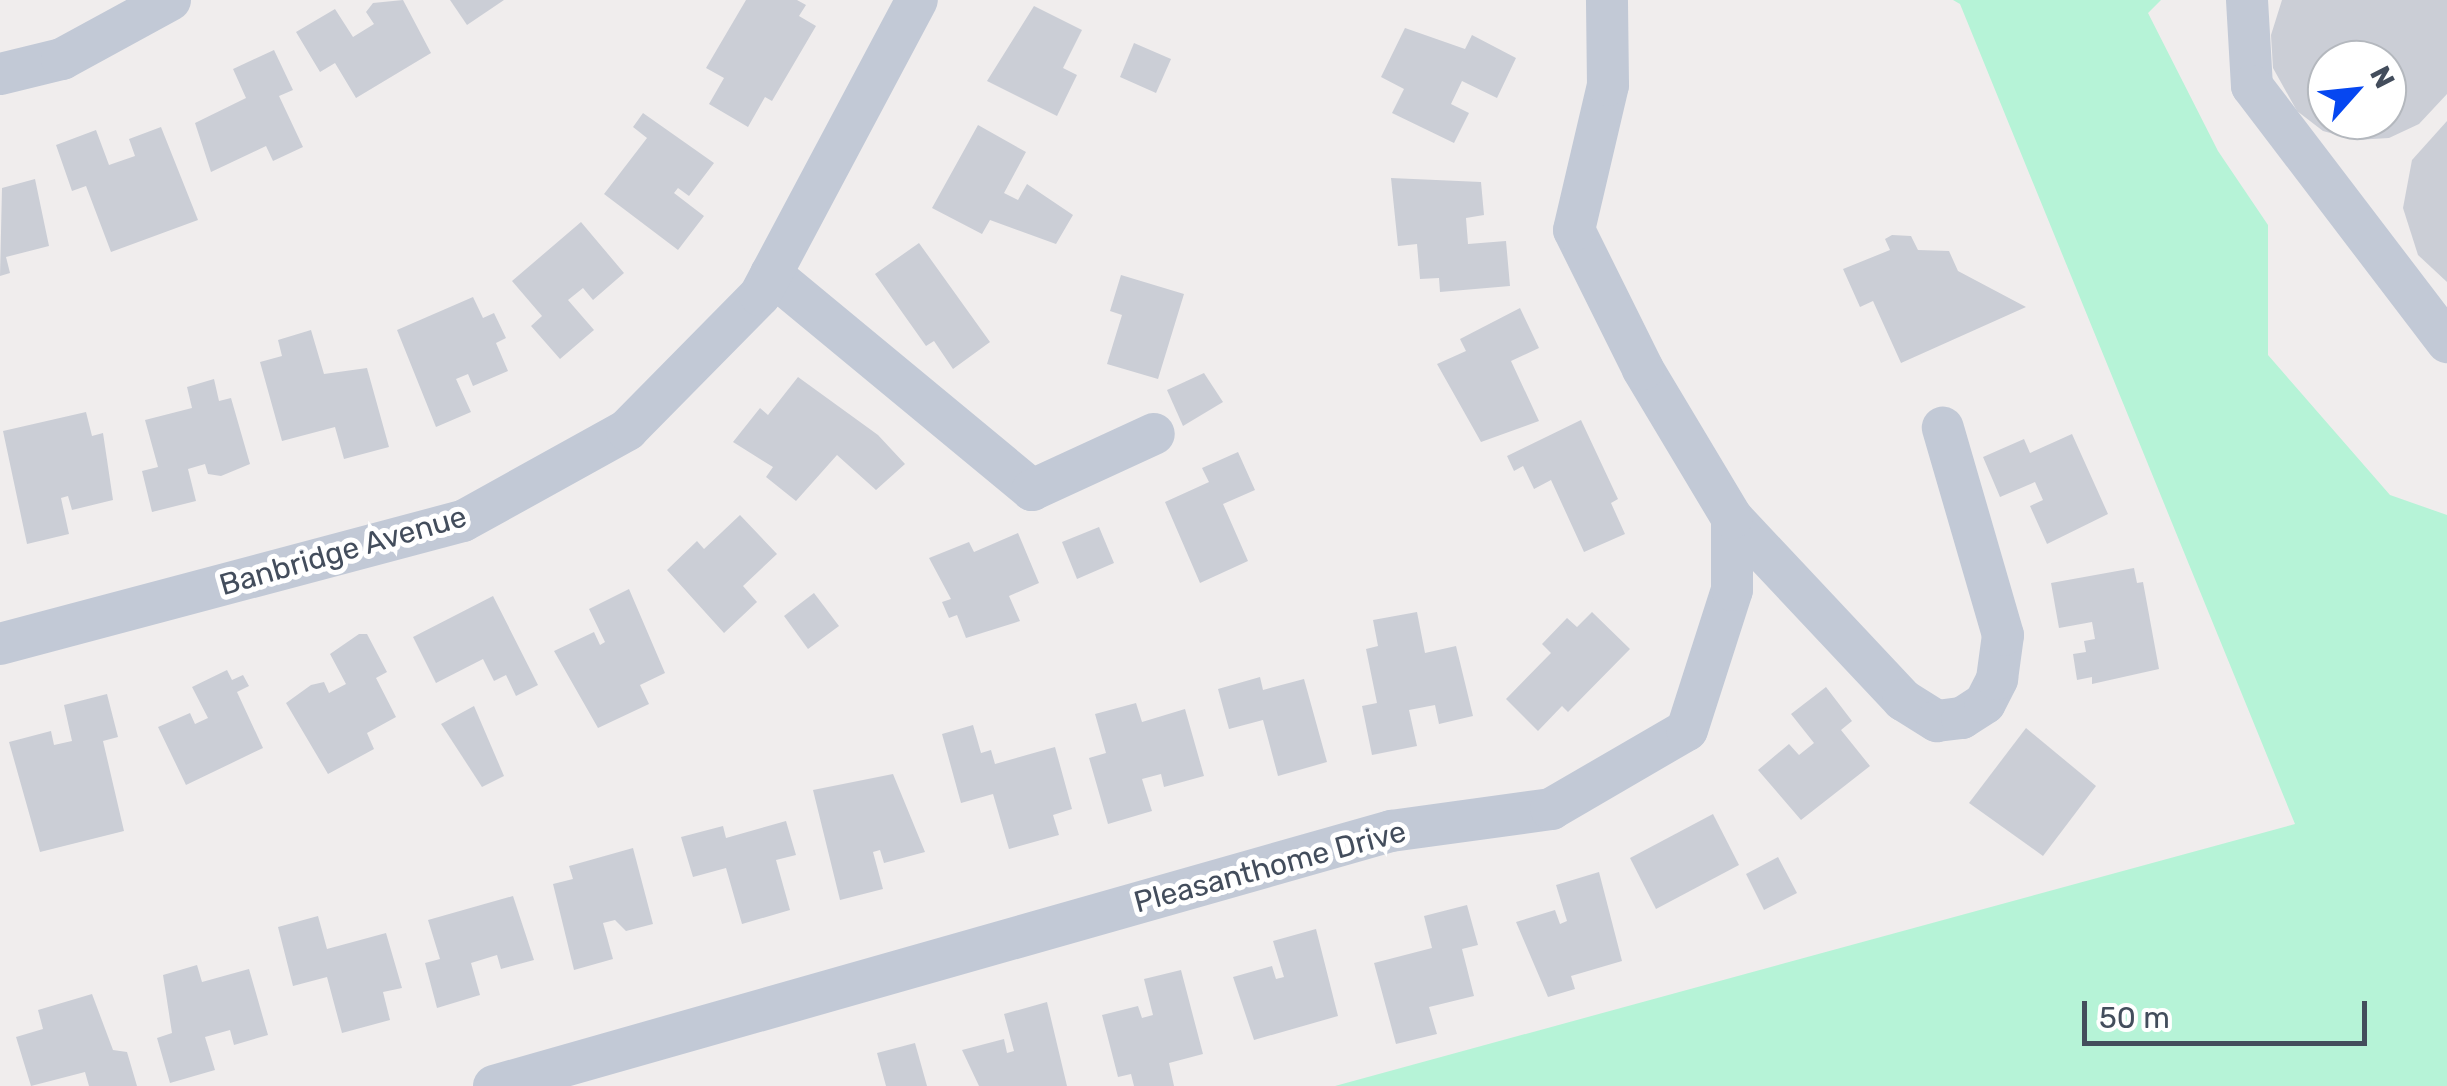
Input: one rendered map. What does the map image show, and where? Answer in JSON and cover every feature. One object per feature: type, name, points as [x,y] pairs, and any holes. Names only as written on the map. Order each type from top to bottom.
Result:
[{"type":"street","points":[[0,74],[62,59],[170,0]]},
{"type":"street","name":"Banbridge Avenue","points":[[0,644],[463,522],[628,430],[760,295],[917,0]]},
{"type":"street","points":[[1606,0],[1608,85],[1574,230],[1642,370],[1732,518],[1903,700],[1937,721],[1962,718],[1985,703],[1997,679],[2002,635],[1943,428]]},
{"type":"street","points":[[2247,0],[2252,86],[2447,342]]},
{"type":"street","points":[[771,274],[1032,490],[1154,434]]},
{"type":"street","name":"Pleasanthome Drive","points":[[494,1086],[1391,831],[1551,809],[1687,730],[1732,590],[1732,518]]},
{"type":"green space","points":[[1953,0],[2161,0],[2148,13],[2218,151],[2268,225],[2268,355],[2390,495],[2447,515],[2447,1086],[1335,1086],[2295,824],[1960,4]]},
{"type":"building","points":[[403,0],[431,53],[356,98],[335,63],[320,72],[296,32],[335,9],[353,37],[374,24],[366,12],[373,3]]},
{"type":"building","points":[[450,0],[504,0],[467,25]]},
{"type":"building","points":[[746,0],[797,0],[806,5],[799,16],[816,26],[772,101],[765,97],[748,127],[709,104],[724,78],[706,68]]},
{"type":"building","points":[[2282,0],[2447,0],[2447,94],[2419,124],[2407,130],[2407,40],[2307,40],[2307,119],[2297,111],[2273,68],[2271,35]]},
{"type":"building","points":[[1034,6],[1082,30],[1063,68],[1077,75],[1057,116],[987,81]]},
{"type":"building","points":[[1405,28],[1465,49],[1472,35],[1516,58],[1497,98],[1462,81],[1451,104],[1469,113],[1454,143],[1392,113],[1404,89],[1381,77]]},
{"type":"building","points":[[1134,43],[1171,59],[1156,93],[1120,77]]},
{"type":"building","points":[[274,50],[293,90],[279,96],[303,147],[273,161],[266,146],[211,172],[195,123],[246,98],[233,69]]},
{"type":"building","points":[[643,113],[714,163],[689,196],[678,188],[674,193],[704,216],[678,250],[604,194],[647,138],[633,127]]},
{"type":"building","points":[[2447,121],[2447,282],[2418,255],[2403,208],[2412,160]]},
{"type":"building","points":[[978,125],[1026,152],[1004,193],[1018,200],[1027,184],[1073,215],[1056,244],[990,220],[982,234],[932,208]]},
{"type":"building","points":[[161,127],[198,220],[111,252],[86,186],[72,191],[56,145],[96,130],[109,165],[135,156],[129,139]]},
{"type":"building","points":[[1391,178],[1481,182],[1484,215],[1466,218],[1468,244],[1506,241],[1510,286],[1440,292],[1439,278],[1420,279],[1417,244],[1398,246]]},
{"type":"building","points":[[35,179],[49,246],[6,257],[10,273],[0,276],[2,188]]},
{"type":"building","points":[[581,222],[624,273],[593,300],[583,288],[568,300],[594,330],[560,359],[531,326],[542,316],[512,281]]},
{"type":"building","points":[[1892,235],[1911,236],[1918,250],[1949,251],[1958,271],[2026,307],[1901,363],[1873,301],[1860,307],[1843,269],[1890,250],[1885,239]]},
{"type":"building","points":[[919,243],[990,342],[953,369],[934,341],[926,346],[875,274]]},
{"type":"building","points":[[1121,275],[1184,294],[1158,379],[1107,364],[1122,315],[1110,311]]},
{"type":"building","points":[[473,297],[483,318],[494,313],[506,338],[496,343],[508,371],[473,386],[468,374],[456,379],[471,412],[436,427],[397,330]]},
{"type":"building","points":[[1520,308],[1539,348],[1511,361],[1539,421],[1481,442],[1437,364],[1466,351],[1460,339]]},
{"type":"building","points":[[311,330],[324,374],[367,368],[389,447],[344,459],[335,427],[282,441],[260,362],[282,356],[278,340]]},
{"type":"building","points":[[1204,373],[1223,402],[1183,426],[1167,390]]},
{"type":"building","points":[[798,377],[878,435],[905,464],[876,490],[837,455],[796,501],[766,477],[773,467],[733,442],[760,408],[768,415]]},
{"type":"building","points":[[214,379],[219,401],[231,398],[250,464],[221,476],[208,474],[205,464],[188,469],[196,501],[152,512],[142,471],[158,467],[145,420],[192,408],[187,387]]},
{"type":"building","points":[[86,412],[92,436],[103,433],[113,500],[72,510],[68,496],[61,498],[69,534],[27,544],[3,431]]},
{"type":"building","points":[[1581,420],[1618,499],[1611,503],[1625,534],[1584,552],[1551,480],[1534,489],[1523,466],[1514,471],[1507,456]]},
{"type":"building","points":[[2072,434],[2108,514],[2047,544],[2030,506],[2043,500],[2035,482],[2000,497],[1983,457],[2024,439],[2030,453]]},
{"type":"building","points":[[1238,452],[1255,490],[1223,504],[1248,561],[1200,583],[1165,502],[1209,482],[1202,468]]},
{"type":"building","points":[[740,515],[777,554],[743,586],[757,602],[724,633],[667,570],[697,541],[704,549]]},
{"type":"building","points":[[1099,527],[1114,563],[1077,579],[1062,542]]},
{"type":"building","points":[[1018,533],[1039,583],[1009,596],[1020,621],[966,638],[957,615],[949,618],[942,602],[951,599],[929,558],[969,542],[974,552]]},
{"type":"building","points":[[2134,568],[2137,583],[2143,582],[2159,669],[2092,684],[2092,677],[2077,680],[2073,654],[2086,652],[2084,641],[2095,639],[2092,622],[2059,628],[2051,583]]},
{"type":"building","points":[[629,589],[665,673],[640,685],[649,704],[598,728],[554,651],[594,632],[600,645],[605,642],[589,609]]},
{"type":"building","points":[[814,593],[839,626],[808,649],[784,616]]},
{"type":"building","points":[[493,596],[538,685],[516,696],[506,675],[494,681],[483,659],[436,683],[413,637]]},
{"type":"building","points":[[1417,612],[1425,653],[1456,646],[1473,716],[1439,724],[1435,705],[1409,710],[1417,746],[1372,755],[1362,706],[1377,703],[1366,649],[1378,646],[1373,620]]},
{"type":"building","points":[[1592,612],[1630,649],[1568,712],[1562,706],[1538,731],[1506,699],[1551,653],[1542,644],[1567,618],[1577,627]]},
{"type":"building","points":[[359,634],[367,634],[387,672],[376,678],[396,717],[367,733],[374,749],[328,774],[286,703],[311,685],[324,682],[329,693],[346,684],[330,654]]},
{"type":"building","points":[[227,670],[232,680],[243,675],[249,686],[237,692],[263,748],[186,785],[158,727],[190,713],[195,724],[208,718],[192,687]]},
{"type":"building","points":[[1260,677],[1263,690],[1304,679],[1327,762],[1278,776],[1263,720],[1229,729],[1218,689]]},
{"type":"building","points":[[1826,687],[1852,721],[1841,730],[1870,766],[1801,820],[1758,770],[1789,744],[1799,755],[1814,743],[1791,714]]},
{"type":"building","points":[[107,694],[118,737],[103,741],[124,831],[40,852],[9,742],[51,731],[54,745],[72,741],[64,705]]},
{"type":"building","points":[[1136,703],[1142,722],[1185,709],[1204,776],[1164,787],[1161,774],[1142,779],[1152,811],[1108,824],[1089,758],[1106,753],[1095,714]]},
{"type":"building","points":[[474,706],[504,776],[482,787],[441,724]]},
{"type":"building","points":[[973,725],[981,753],[991,750],[995,764],[1055,747],[1072,809],[1053,815],[1059,835],[1009,849],[993,794],[961,803],[942,734]]},
{"type":"building","points":[[2026,728],[2096,786],[2043,856],[1969,803]]},
{"type":"building","points":[[893,774],[925,852],[884,863],[880,850],[873,852],[883,889],[840,900],[813,790]]},
{"type":"building","points":[[1713,814],[1739,865],[1656,909],[1630,858]]},
{"type":"building","points":[[786,821],[796,855],[776,860],[790,910],[742,924],[726,868],[693,877],[681,837],[723,826],[726,838]]},
{"type":"building","points":[[633,848],[653,924],[626,931],[615,920],[603,923],[613,959],[574,970],[553,884],[573,879],[569,866]]},
{"type":"building","points":[[1778,857],[1797,893],[1764,910],[1746,874]]},
{"type":"building","points":[[1599,872],[1622,961],[1571,976],[1575,989],[1548,997],[1516,922],[1555,910],[1560,924],[1567,921],[1556,885]]},
{"type":"building","points":[[513,896],[534,960],[501,969],[497,955],[471,963],[480,995],[437,1008],[425,963],[440,959],[428,920]]},
{"type":"building","points":[[1467,905],[1478,945],[1462,949],[1474,996],[1429,1007],[1437,1034],[1396,1044],[1374,963],[1432,948],[1424,916]]},
{"type":"building","points":[[318,916],[327,949],[386,933],[402,988],[383,992],[390,1020],[342,1033],[327,977],[293,986],[278,927]]},
{"type":"building","points":[[1316,929],[1338,1016],[1254,1040],[1233,977],[1272,966],[1276,979],[1284,977],[1273,941]]},
{"type":"building","points":[[197,965],[202,982],[249,969],[268,1035],[234,1045],[230,1030],[205,1037],[215,1070],[170,1083],[157,1038],[172,1033],[163,975]]},
{"type":"building","points":[[1181,970],[1203,1054],[1169,1063],[1174,1086],[1134,1086],[1131,1074],[1118,1077],[1102,1015],[1138,1006],[1142,1018],[1153,1015],[1144,979]]},
{"type":"building","points":[[92,994],[113,1050],[127,1052],[137,1086],[89,1086],[85,1072],[31,1086],[16,1037],[43,1029],[38,1010]]},
{"type":"building","points":[[1047,1002],[1067,1086],[979,1086],[962,1050],[1004,1039],[1007,1053],[1014,1051],[1004,1014]]},
{"type":"building","points":[[915,1043],[927,1086],[886,1086],[877,1053]]}]
